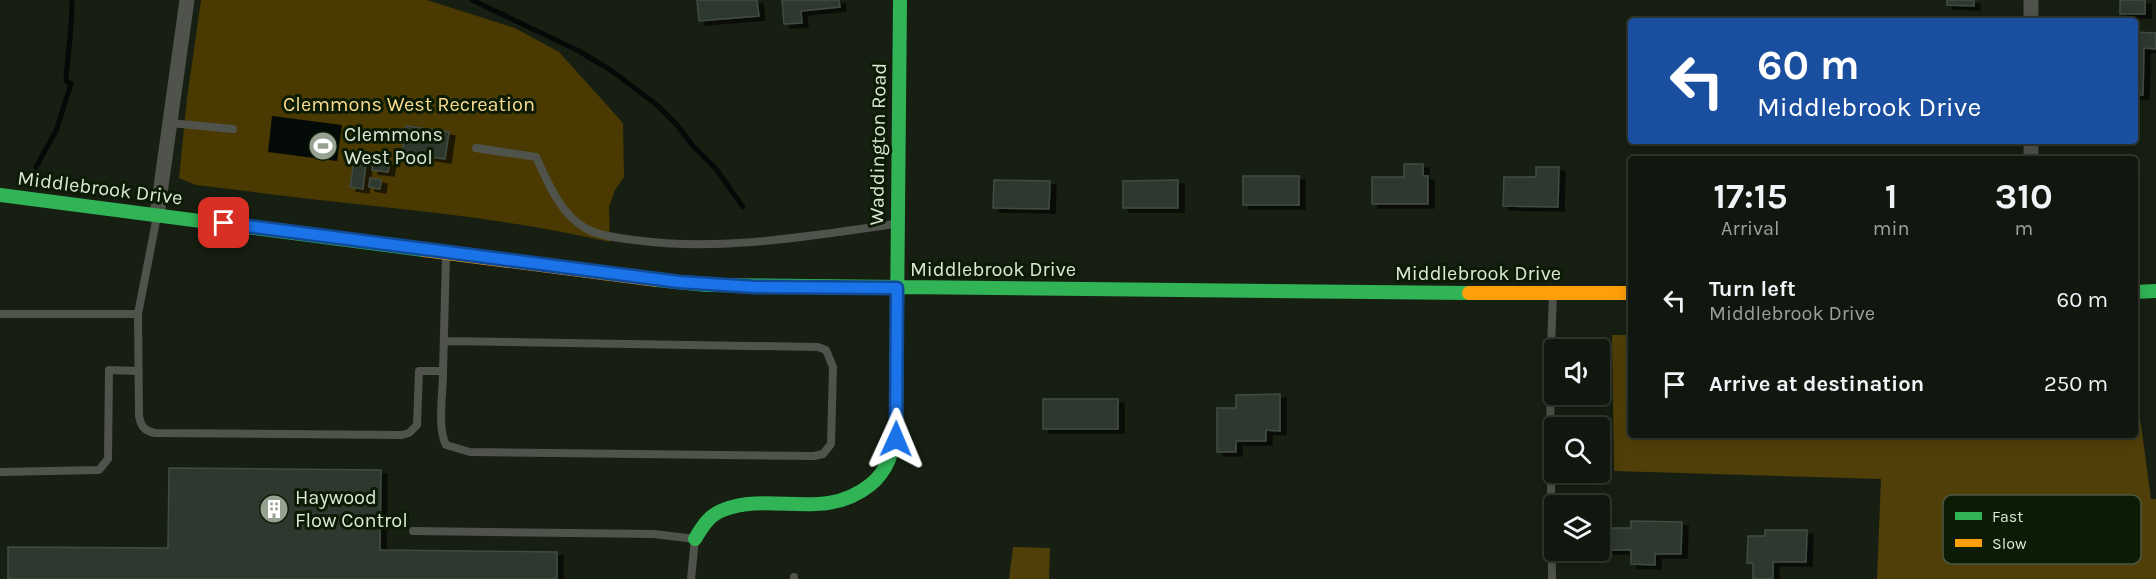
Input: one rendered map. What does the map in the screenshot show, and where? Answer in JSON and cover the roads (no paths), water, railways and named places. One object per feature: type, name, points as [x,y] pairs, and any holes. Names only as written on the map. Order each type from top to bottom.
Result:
[{"type":"street","points":[[157,215],[187,0]]},
{"type":"street","name":"Waddington Road","points":[[695,539],[703,524],[723,509],[740,504],[838,502],[863,490],[881,474],[891,458],[896,439],[900,0]]},
{"type":"street","points":[[2031,0],[2031,18]]},
{"type":"street","name":"Middlebrook Drive","points":[[0,195],[707,285],[1266,292],[1628,293]]},
{"type":"street","points":[[2138,291],[2156,291]]},
{"type":"lane","points":[[171,123],[233,129]]},
{"type":"lane","points":[[476,148],[536,157],[555,195],[569,215],[586,228],[623,238],[667,244],[745,244],[897,224]]},
{"type":"lane","points":[[157,215],[138,314],[139,416],[141,425],[147,431],[155,433],[402,435],[409,433],[417,425],[419,371],[443,371]]},
{"type":"lane","points":[[444,342],[818,347],[826,350],[833,367],[831,444],[823,454],[814,456],[470,452],[446,446],[442,437],[443,371],[446,252]]},
{"type":"lane","points":[[1552,579],[1550,372],[1553,293]]},
{"type":"lane","points":[[0,314],[138,314]]},
{"type":"lane","points":[[0,472],[99,470],[108,459],[109,370],[138,370]]},
{"type":"lane","points":[[412,531],[654,534],[695,539],[691,579]]},
{"type":"waterway","points":[[36,167],[56,131],[71,84],[66,81],[72,0]]},
{"type":"waterway","points":[[472,0],[579,51],[612,71],[657,105],[716,169],[743,207]]},
{"type":"place","name":"Clemmons West Pool","points":[[323,146]]},
{"type":"place","name":"Haywood Flow Control","points":[[274,509]]},
{"type":"park label","name":"Clemmons West Recreation","points":[[409,104]]}]
